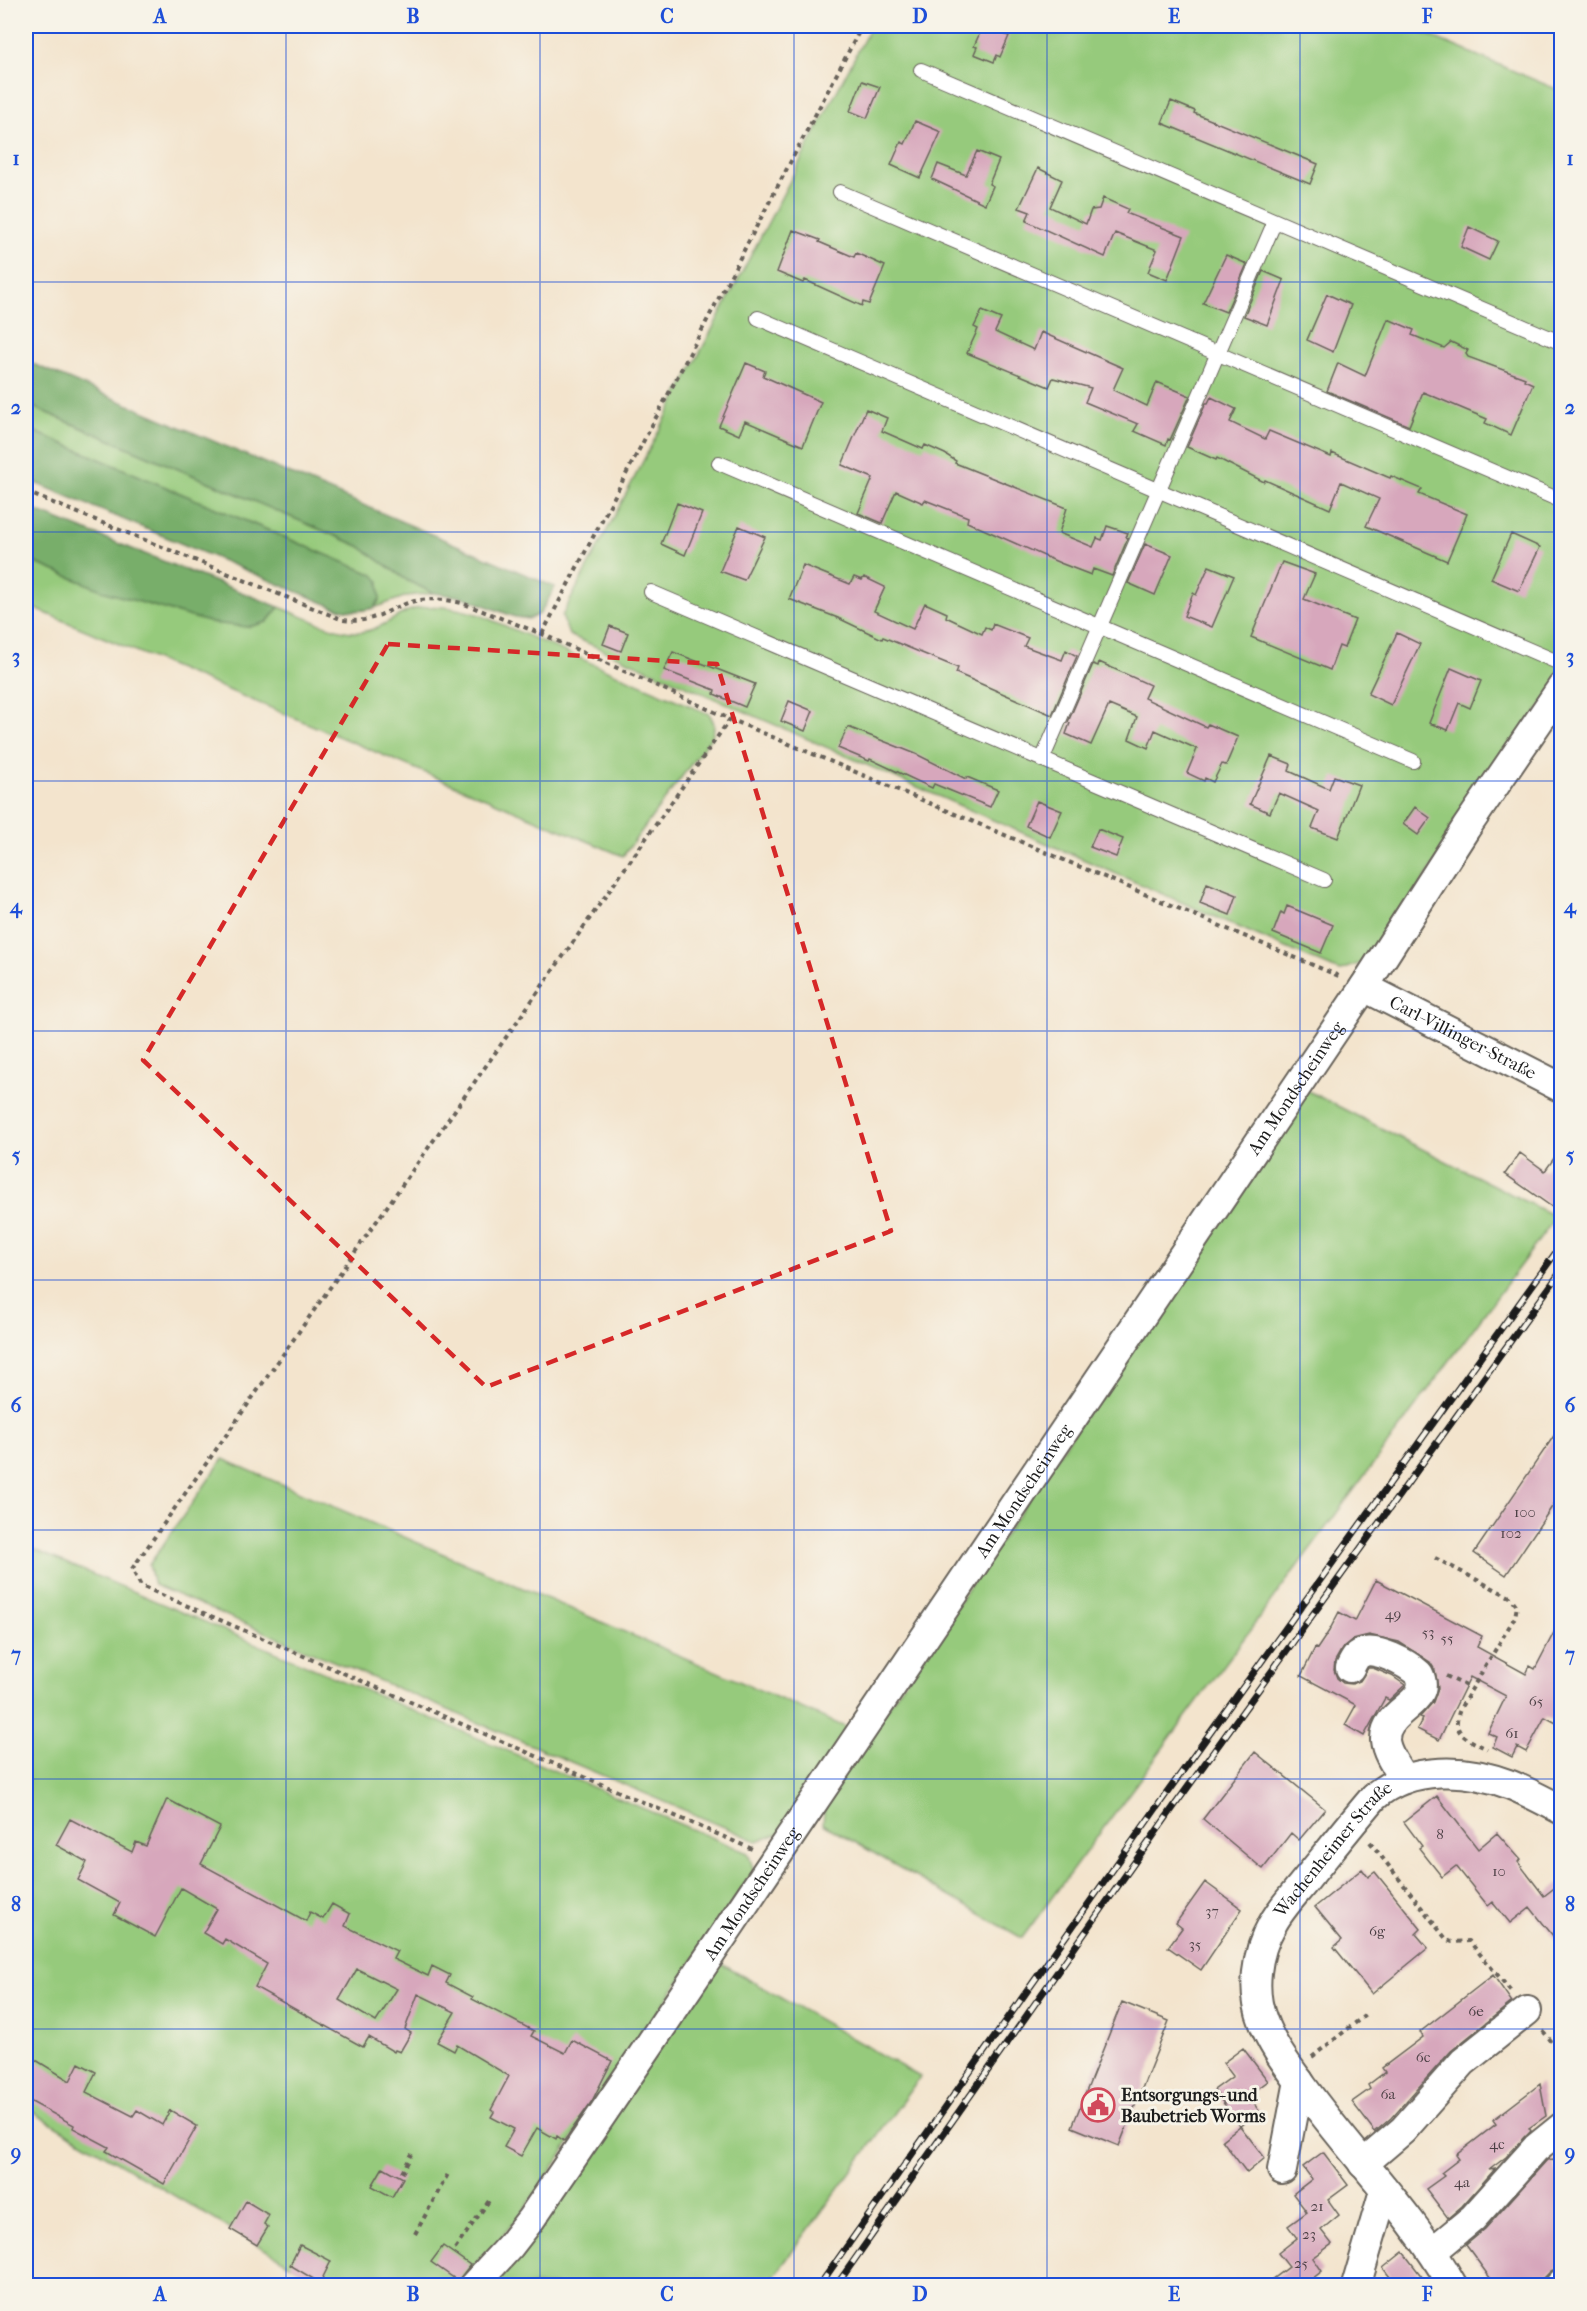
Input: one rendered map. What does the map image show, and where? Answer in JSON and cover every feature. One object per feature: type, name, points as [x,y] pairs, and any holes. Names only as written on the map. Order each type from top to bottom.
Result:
[{"type":"street","name":"Am Mondscheinweg","points":[[472,2286],[510,2246],[531,2219],[1364,987],[1466,828],[1562,687]]},
{"type":"street","name":"Carl-Villinger-Straße","points":[[1364,987],[1562,1088]]},
{"type":"street","points":[[1350,1668],[1362,1652],[1376,1651],[1419,1674],[1422,1680],[1420,1692],[1412,1704],[1392,1718],[1386,1732],[1385,1742],[1388,1750],[1404,1779]]},
{"type":"street","name":"Wachenheimer Straße","points":[[1453,2286],[1433,2251],[1320,2112],[1271,2041],[1259,2009],[1257,1975],[1263,1946],[1272,1924],[1353,1821],[1382,1790],[1404,1779],[1443,1772],[1483,1777],[1511,1785],[1562,1810]]},
{"type":"street","points":[[1363,2164],[1403,2130],[1463,2062],[1527,2011]]},
{"type":"street","points":[[1282,2170],[1295,2077]]},
{"type":"street","points":[[1433,2251],[1473,2218],[1536,2148],[1562,2127]]},
{"type":"street","points":[[1356,2286],[1384,2191]]},
{"type":"lane","points":[[921,70],[1562,343]]},
{"type":"lane","points":[[840,192],[1562,501]]},
{"type":"lane","points":[[1042,760],[1275,221]]},
{"type":"lane","points":[[758,318],[1562,664]]},
{"type":"lane","points":[[719,463],[1413,760]]},
{"type":"lane","points":[[651,592],[1324,880]]},
{"type":"path","points":[[542,634],[862,26]]},
{"type":"path","points":[[26,492],[344,620],[358,622],[371,620],[420,600],[449,600],[462,603],[542,634],[730,719],[1364,987]]},
{"type":"path","points":[[730,719],[132,1569],[141,1586],[775,1859]]},
{"type":"path","points":[[1435,1558],[1510,1597],[1517,1606],[1515,1617],[1461,1707],[1457,1719],[1456,1726],[1460,1733],[1492,1752]]},
{"type":"path","points":[[1555,1745],[1562,1738]]},
{"type":"path","points":[[1353,1821],[1447,1940],[1469,1941],[1562,2054]]},
{"type":"path","points":[[1295,2077],[1368,2013]]},
{"type":"path","points":[[402,2173],[412,2154]]},
{"type":"path","points":[[415,2234],[448,2174]]},
{"type":"path","points":[[455,2249],[491,2198]]},
{"type":"highlighted area","points":[[388,644],[717,664],[891,1231],[486,1387],[143,1060]]},
{"type":"green space","points":[[871,26],[1407,26],[1561,91],[1561,676],[1370,960],[1339,971],[569,635],[562,616]]},
{"type":"green space","points":[[26,361],[555,587],[540,614],[529,619],[515,617],[463,597],[434,593],[408,581],[359,546],[26,404]]},
{"type":"green space","points":[[26,404],[359,546],[408,581],[434,593],[407,596],[374,608],[380,599],[374,575],[26,428]]},
{"type":"green space","points":[[26,428],[374,575],[379,581],[380,599],[374,608],[364,610],[349,611],[334,607],[26,479]]},
{"type":"green space","points":[[26,507],[279,607],[267,622],[248,627],[212,623],[109,593],[26,559]]},
{"type":"green space","points":[[26,559],[109,593],[213,623],[248,627],[267,622],[279,607],[331,628],[362,632],[377,628],[400,615],[420,608],[440,607],[470,612],[709,714],[713,722],[713,733],[623,856],[26,605]]},
{"type":"green space","points":[[1306,1090],[1556,1217],[1022,1938],[823,1824],[825,1800]]},
{"type":"green space","points":[[223,1459],[850,1729],[779,1834],[757,1841],[154,1585],[149,1565]]},
{"type":"green space","points":[[26,1546],[748,1853],[754,1871],[520,2216],[458,2285],[325,2285],[26,2108]]},
{"type":"green space","points":[[716,1961],[920,2077],[768,2285],[486,2286]]},
{"type":"building","points":[[983,26],[1009,36],[1000,57],[997,55],[994,62],[974,54],[977,47],[974,46]]},
{"type":"building","points":[[862,81],[880,87],[867,118],[850,111]]},
{"type":"building","points":[[1171,101],[1195,111],[1194,113],[1318,164],[1310,184],[1162,123]]},
{"type":"building","points":[[915,121],[941,132],[920,178],[891,165],[901,142],[905,144]]},
{"type":"building","points":[[977,151],[999,160],[989,184],[993,186],[985,204],[932,179],[938,164],[966,175]]},
{"type":"building","points":[[1038,168],[1062,180],[1050,207],[1086,224],[1091,210],[1099,209],[1103,198],[1128,209],[1126,213],[1184,236],[1167,280],[1148,272],[1157,250],[1115,233],[1105,257],[1026,221],[1030,212],[1019,208]]},
{"type":"building","points":[[1469,227],[1498,241],[1489,260],[1461,247]]},
{"type":"building","points":[[793,230],[854,257],[856,253],[885,266],[869,304],[863,302],[862,306],[805,280],[803,283],[777,272]]},
{"type":"building","points":[[1226,255],[1247,264],[1226,312],[1203,303]]},
{"type":"building","points":[[1263,271],[1284,280],[1267,325],[1244,316]]},
{"type":"building","points":[[1327,294],[1351,305],[1333,352],[1307,340]]},
{"type":"building","points":[[982,311],[1001,319],[995,332],[1034,350],[1041,332],[1123,368],[1113,390],[1147,406],[1157,382],[1190,396],[1170,440],[1168,439],[1166,445],[1134,431],[1138,424],[1085,402],[1091,388],[1053,378],[1049,387],[967,353],[978,329],[974,327]]},
{"type":"building","points":[[1388,319],[1414,330],[1412,335],[1444,348],[1451,342],[1468,350],[1466,354],[1468,357],[1525,378],[1524,380],[1533,384],[1511,435],[1485,423],[1487,419],[1423,392],[1409,426],[1327,391],[1338,363],[1365,376]]},
{"type":"building","points":[[746,363],[765,371],[763,376],[821,402],[803,446],[745,421],[739,435],[719,426]]},
{"type":"building","points":[[1211,397],[1236,409],[1230,422],[1265,439],[1269,431],[1331,457],[1332,453],[1422,489],[1419,494],[1467,514],[1447,561],[1366,526],[1379,499],[1341,482],[1330,509],[1265,480],[1264,482],[1217,458],[1216,460],[1187,447],[1206,403]]},
{"type":"building","points":[[866,409],[887,418],[882,431],[923,449],[925,445],[945,454],[956,461],[955,463],[1067,508],[1059,533],[1093,547],[1097,538],[1102,540],[1107,526],[1128,533],[1112,576],[1093,569],[1091,575],[1060,563],[967,522],[968,517],[925,500],[923,503],[896,491],[882,523],[858,513],[873,478],[842,465]]},
{"type":"building","points":[[677,503],[702,513],[685,555],[661,544]]},
{"type":"building","points":[[739,526],[765,537],[744,580],[720,571]]},
{"type":"building","points":[[1511,534],[1540,547],[1519,591],[1491,579]]},
{"type":"building","points":[[1145,544],[1172,555],[1155,595],[1128,583]]},
{"type":"building","points":[[1282,562],[1315,574],[1304,599],[1355,620],[1344,648],[1339,646],[1330,670],[1251,637]]},
{"type":"building","points":[[803,565],[850,584],[854,577],[862,580],[864,577],[885,587],[874,611],[913,629],[925,603],[947,613],[946,617],[982,634],[985,627],[991,630],[993,624],[1028,638],[1024,646],[1062,660],[1066,650],[1077,656],[1052,715],[956,673],[958,668],[883,637],[882,639],[838,618],[789,599]]},
{"type":"building","points":[[1209,566],[1234,576],[1212,627],[1184,616],[1193,593],[1196,595]]},
{"type":"building","points":[[610,626],[628,633],[621,651],[603,644]]},
{"type":"building","points":[[1397,633],[1420,644],[1391,705],[1368,694]]},
{"type":"building","points":[[673,652],[755,684],[745,707],[714,694],[715,690],[664,670]]},
{"type":"building","points":[[1099,662],[1150,685],[1144,698],[1206,727],[1208,724],[1238,737],[1226,765],[1222,764],[1213,782],[1205,778],[1204,781],[1187,773],[1197,749],[1155,730],[1148,748],[1129,739],[1137,717],[1109,705],[1091,745],[1066,734],[1070,723],[1068,722],[1093,664],[1098,666]]},
{"type":"building","points":[[1451,668],[1481,681],[1470,708],[1459,703],[1448,730],[1429,723]]},
{"type":"building","points":[[789,701],[813,711],[805,731],[781,721]]},
{"type":"building","points":[[848,727],[916,754],[966,779],[967,777],[998,790],[990,807],[934,784],[932,788],[870,759],[869,761],[838,748]]},
{"type":"building","points":[[1271,756],[1291,764],[1289,771],[1329,789],[1334,776],[1359,785],[1338,838],[1312,828],[1319,811],[1279,793],[1270,813],[1250,804]]},
{"type":"building","points":[[1037,801],[1062,811],[1050,837],[1026,826]]},
{"type":"building","points":[[1415,807],[1430,818],[1418,835],[1403,824]]},
{"type":"building","points":[[1098,829],[1123,839],[1116,857],[1090,847]]},
{"type":"building","points":[[1207,883],[1237,895],[1230,915],[1200,903]]},
{"type":"building","points":[[1287,906],[1333,925],[1321,953],[1273,933],[1281,912],[1284,914]]},
{"type":"building","points":[[1562,1147],[1562,1194],[1552,1207],[1505,1174],[1520,1153],[1545,1171]]},
{"type":"building","points":[[1562,1424],[1562,1492],[1506,1575],[1474,1553]]},
{"type":"building","points":[[1376,1580],[1482,1636],[1477,1647],[1526,1674],[1530,1666],[1535,1669],[1562,1617],[1562,1726],[1545,1717],[1526,1752],[1517,1747],[1512,1757],[1493,1747],[1497,1737],[1488,1733],[1506,1696],[1470,1677],[1439,1740],[1417,1729],[1423,1718],[1420,1717],[1433,1702],[1438,1688],[1435,1670],[1430,1662],[1399,1642],[1369,1635],[1353,1639],[1343,1647],[1335,1661],[1334,1670],[1337,1678],[1343,1683],[1352,1684],[1360,1681],[1368,1668],[1373,1668],[1392,1676],[1405,1685],[1389,1700],[1385,1698],[1364,1736],[1345,1725],[1356,1705],[1301,1676],[1315,1648],[1317,1649],[1329,1631],[1339,1612],[1355,1621]]},
{"type":"building","points":[[1255,1752],[1325,1809],[1299,1840],[1291,1833],[1263,1869],[1203,1819]]},
{"type":"building","points":[[1437,1796],[1478,1849],[1497,1833],[1521,1860],[1518,1862],[1544,1896],[1562,1882],[1562,1947],[1530,1907],[1510,1923],[1493,1902],[1488,1906],[1456,1866],[1442,1877],[1419,1848],[1422,1846],[1404,1822]]},
{"type":"building","points":[[167,1799],[220,1827],[201,1864],[306,1921],[310,1912],[323,1919],[332,1904],[350,1914],[345,1926],[397,1951],[393,1959],[428,1976],[432,1966],[450,1975],[446,1983],[534,2031],[531,2036],[565,2053],[572,2040],[612,2061],[592,2101],[564,2141],[537,2128],[521,2156],[504,2147],[514,2129],[491,2117],[494,2112],[491,2110],[509,2076],[457,2045],[454,2051],[437,2042],[455,2012],[418,1994],[405,2029],[411,2033],[400,2052],[395,2050],[394,2052],[369,2037],[363,2047],[255,1987],[267,1964],[225,1939],[222,1944],[203,1933],[217,1909],[181,1888],[155,1937],[114,1915],[120,1903],[78,1880],[87,1862],[56,1845],[70,1819],[132,1852],[136,1842],[146,1846]],"holes":[[[357,1969],[397,1989],[376,2022],[339,2000]]]},
{"type":"building","points":[[1362,1869],[1368,1877],[1375,1872],[1421,1929],[1416,1934],[1428,1948],[1372,1994],[1334,1947],[1342,1940],[1315,1907]]},
{"type":"building","points":[[1205,1882],[1242,1909],[1201,1970],[1168,1947],[1182,1928],[1176,1923]]},
{"type":"building","points":[[1493,1975],[1512,2002],[1451,2051],[1391,2118],[1375,2132],[1352,2102],[1370,2089],[1368,2085],[1385,2072],[1382,2068],[1423,2037],[1420,2032]]},
{"type":"building","points":[[1122,2002],[1169,2021],[1119,2146],[1072,2127]]},
{"type":"building","points":[[1243,2048],[1268,2081],[1248,2096],[1260,2112],[1240,2126],[1214,2090],[1233,2076],[1223,2063]]},
{"type":"building","points":[[26,2054],[70,2081],[79,2063],[96,2072],[86,2092],[133,2116],[137,2110],[162,2125],[170,2110],[197,2126],[164,2184],[106,2151],[109,2147],[73,2128],[74,2125],[26,2099]]},
{"type":"building","points":[[1540,2084],[1546,2116],[1529,2128],[1531,2131],[1506,2157],[1489,2170],[1495,2169],[1448,2218],[1426,2189],[1444,2176],[1441,2173],[1459,2159],[1456,2155],[1496,2124],[1493,2120]]},
{"type":"building","points":[[1240,2126],[1265,2158],[1247,2173],[1222,2140]]},
{"type":"building","points":[[1323,2152],[1348,2185],[1328,2200],[1339,2215],[1321,2230],[1332,2244],[1313,2258],[1322,2271],[1303,2286],[1264,2286],[1289,2267],[1278,2253],[1297,2238],[1288,2226],[1307,2212],[1293,2194],[1312,2179],[1303,2167]]},
{"type":"building","points":[[1554,2159],[1562,2204],[1562,2266],[1551,2271],[1536,2286],[1496,2286],[1466,2245],[1485,2229],[1547,2160]]},
{"type":"building","points":[[383,2167],[403,2178],[392,2197],[372,2186]]},
{"type":"building","points":[[246,2201],[269,2215],[264,2224],[268,2227],[257,2245],[230,2229]]},
{"type":"building","points":[[300,2245],[331,2261],[320,2283],[290,2265]]},
{"type":"building","points":[[443,2246],[470,2265],[458,2281],[431,2262]]},
{"type":"building","points":[[1403,2252],[1429,2286],[1397,2286],[1383,2268]]},
{"type":"railway","points":[[819,2286],[1164,1797],[1562,1244]]},
{"type":"railway","points":[[836,2286],[1175,1805],[1562,1270]]},
{"type":"place","name":"Entsorgungs- und Baubetrieb Worms","points":[[1098,2105]]}]
